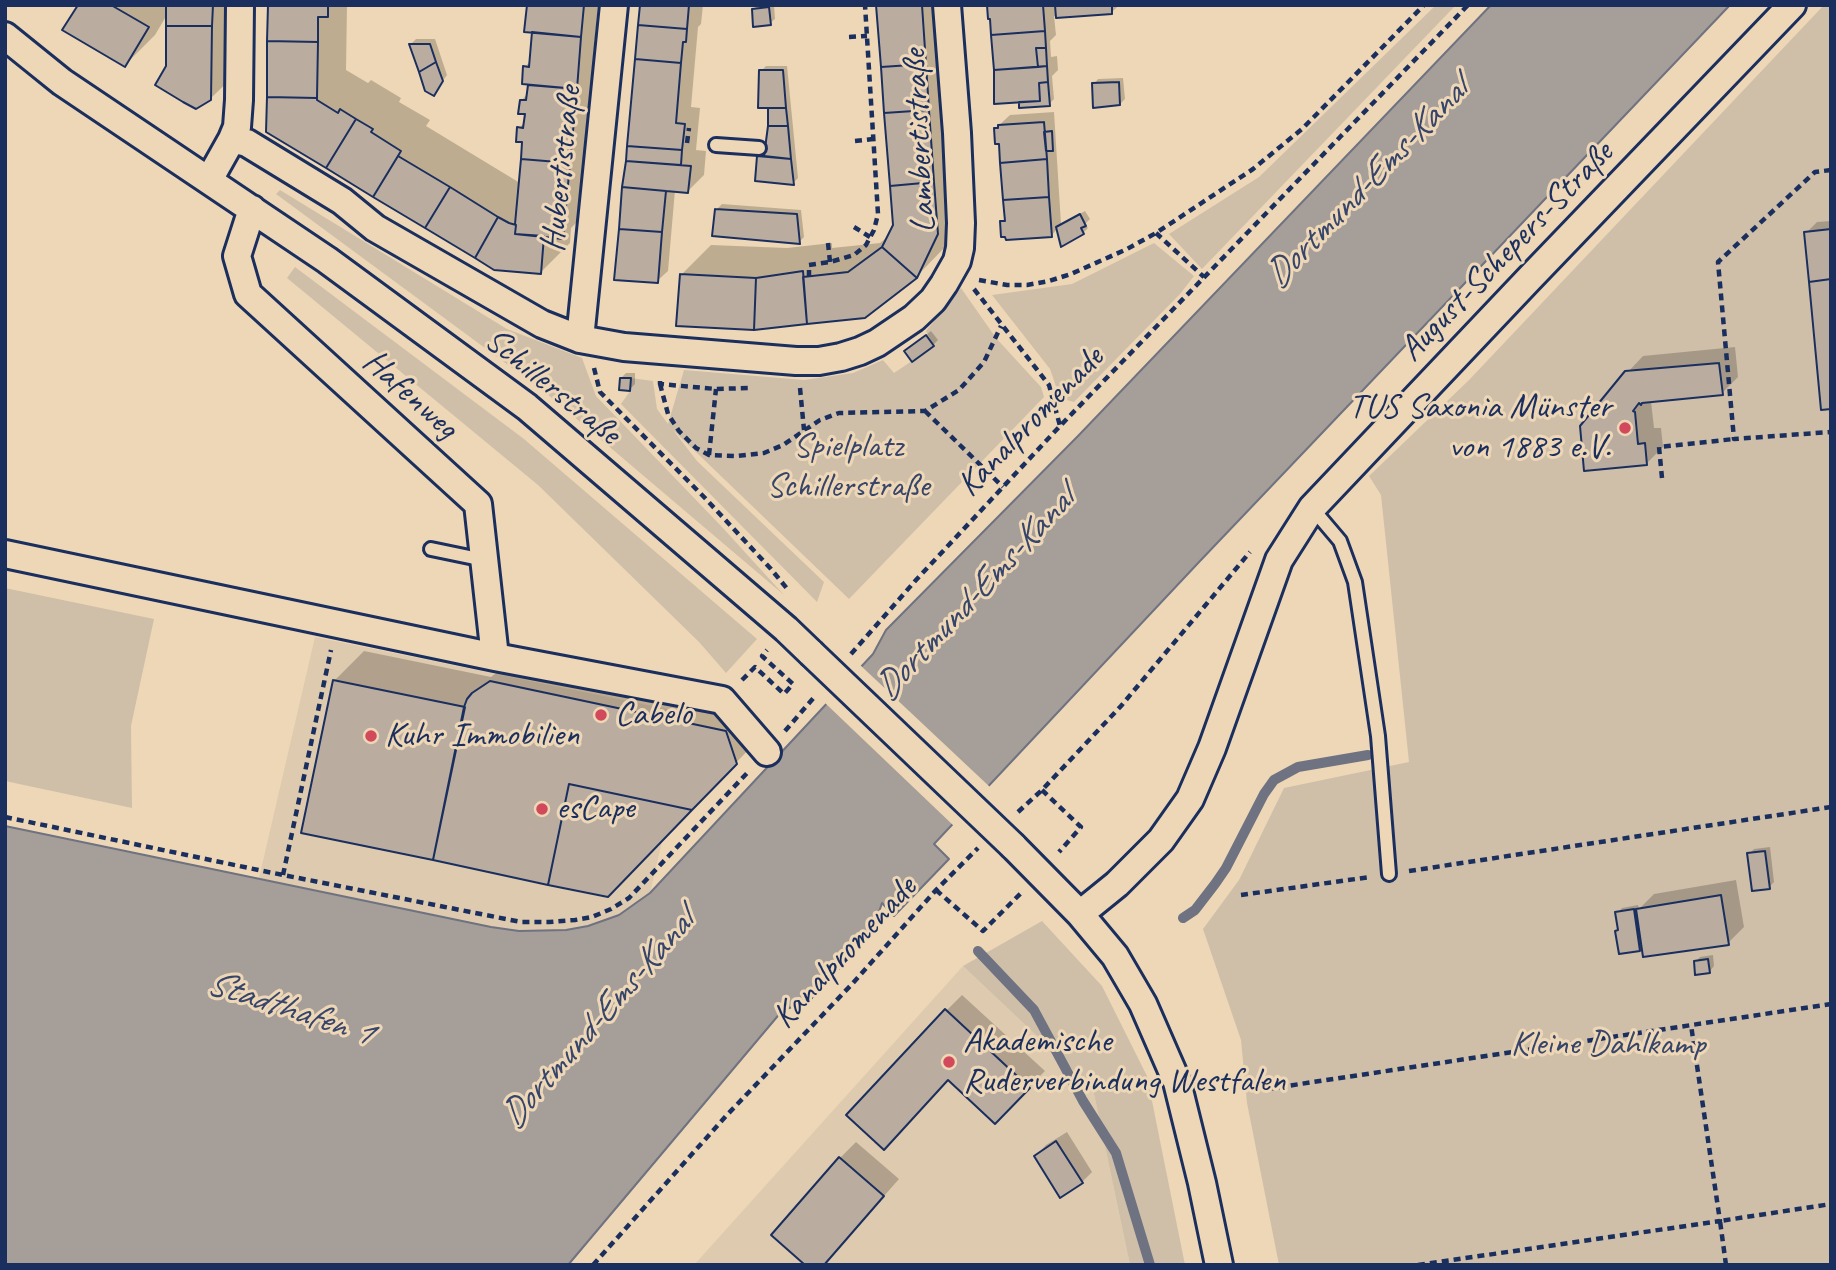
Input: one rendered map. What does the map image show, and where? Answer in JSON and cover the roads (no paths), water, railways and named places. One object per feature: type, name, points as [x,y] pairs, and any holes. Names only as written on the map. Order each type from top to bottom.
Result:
[{"type":"street","points":[[209,180],[237,127],[240,5]]},
{"type":"street","name":"Hubertistraße","points":[[580,339],[614,5]]},
{"type":"street","name":"Lambertistraße","points":[[947,5],[961,223],[960,248],[952,272]]},
{"type":"street","name":"August-Schepers-Straße","points":[[1080,914],[1117,884],[1161,840],[1191,799],[1279,561],[1312,508],[1792,5]]},
{"type":"street","name":"Schillerstraße","points":[[5,36],[62,82],[327,260],[527,407],[786,629],[1041,873],[1115,956],[1143,1004],[1177,1082],[1219,1265]]},
{"type":"street","name":"Schillerstraße","points":[[232,139],[247,143],[342,201],[375,228],[542,324],[580,339],[624,347],[796,360],[841,358],[877,343],[914,318],[933,300],[952,272]]},
{"type":"street","name":"Hafenweg","points":[[251,209],[237,256],[248,293],[478,504],[495,657]]},
{"type":"street","points":[[5,554],[495,657],[722,700],[767,752]]},
{"type":"lane","points":[[716,145],[759,148]]},
{"type":"lane","points":[[1312,508],[1340,541],[1355,582],[1378,736],[1390,874]]},
{"type":"lane","points":[[431,549],[484,560]]},
{"type":"water","points":[[1491,5],[1730,5],[934,844],[949,859],[894,916],[882,903],[878,915],[879,923],[801,1008],[792,1007],[782,1011],[568,1265],[5,1265],[5,826],[491,927],[519,931],[566,930],[588,926],[619,915],[650,893],[873,654],[886,630],[1078,436]]},
{"type":"waterway","points":[[1183,918],[1195,910],[1226,868],[1274,780],[1298,767],[1368,755]]},
{"type":"waterway","points":[[978,951],[1034,1010],[1083,1101],[1116,1153],[1150,1265]]},
{"type":"place","name":"TUS Saxonia Münster von 1883 e.V.","points":[[1625,428]]},
{"type":"place","name":"Cabelo","points":[[601,715]]},
{"type":"place","name":"Kuhr Immobilien","points":[[371,736]]},
{"type":"place","name":"esCape","points":[[542,809]]},
{"type":"place","name":"Akademische Ruderverbindung Westfalen","points":[[949,1062]]},
{"type":"water label","name":"Dortmund-Ems-Kanal","points":[[1367,184]]},
{"type":"water label","name":"Dortmund-Ems-Kanal","points":[[975,595]]},
{"type":"water label","name":"Stadthafen 1","points":[[289,1009]]},
{"type":"water label","name":"Dortmund-Ems-Kanal","points":[[598,1020]]},
{"type":"park label","name":"Spielplatz Schillerstraße","points":[[848,467]]},
{"type":"park label","name":"Kleine Dahlkamp","points":[[1608,1045]]}]
